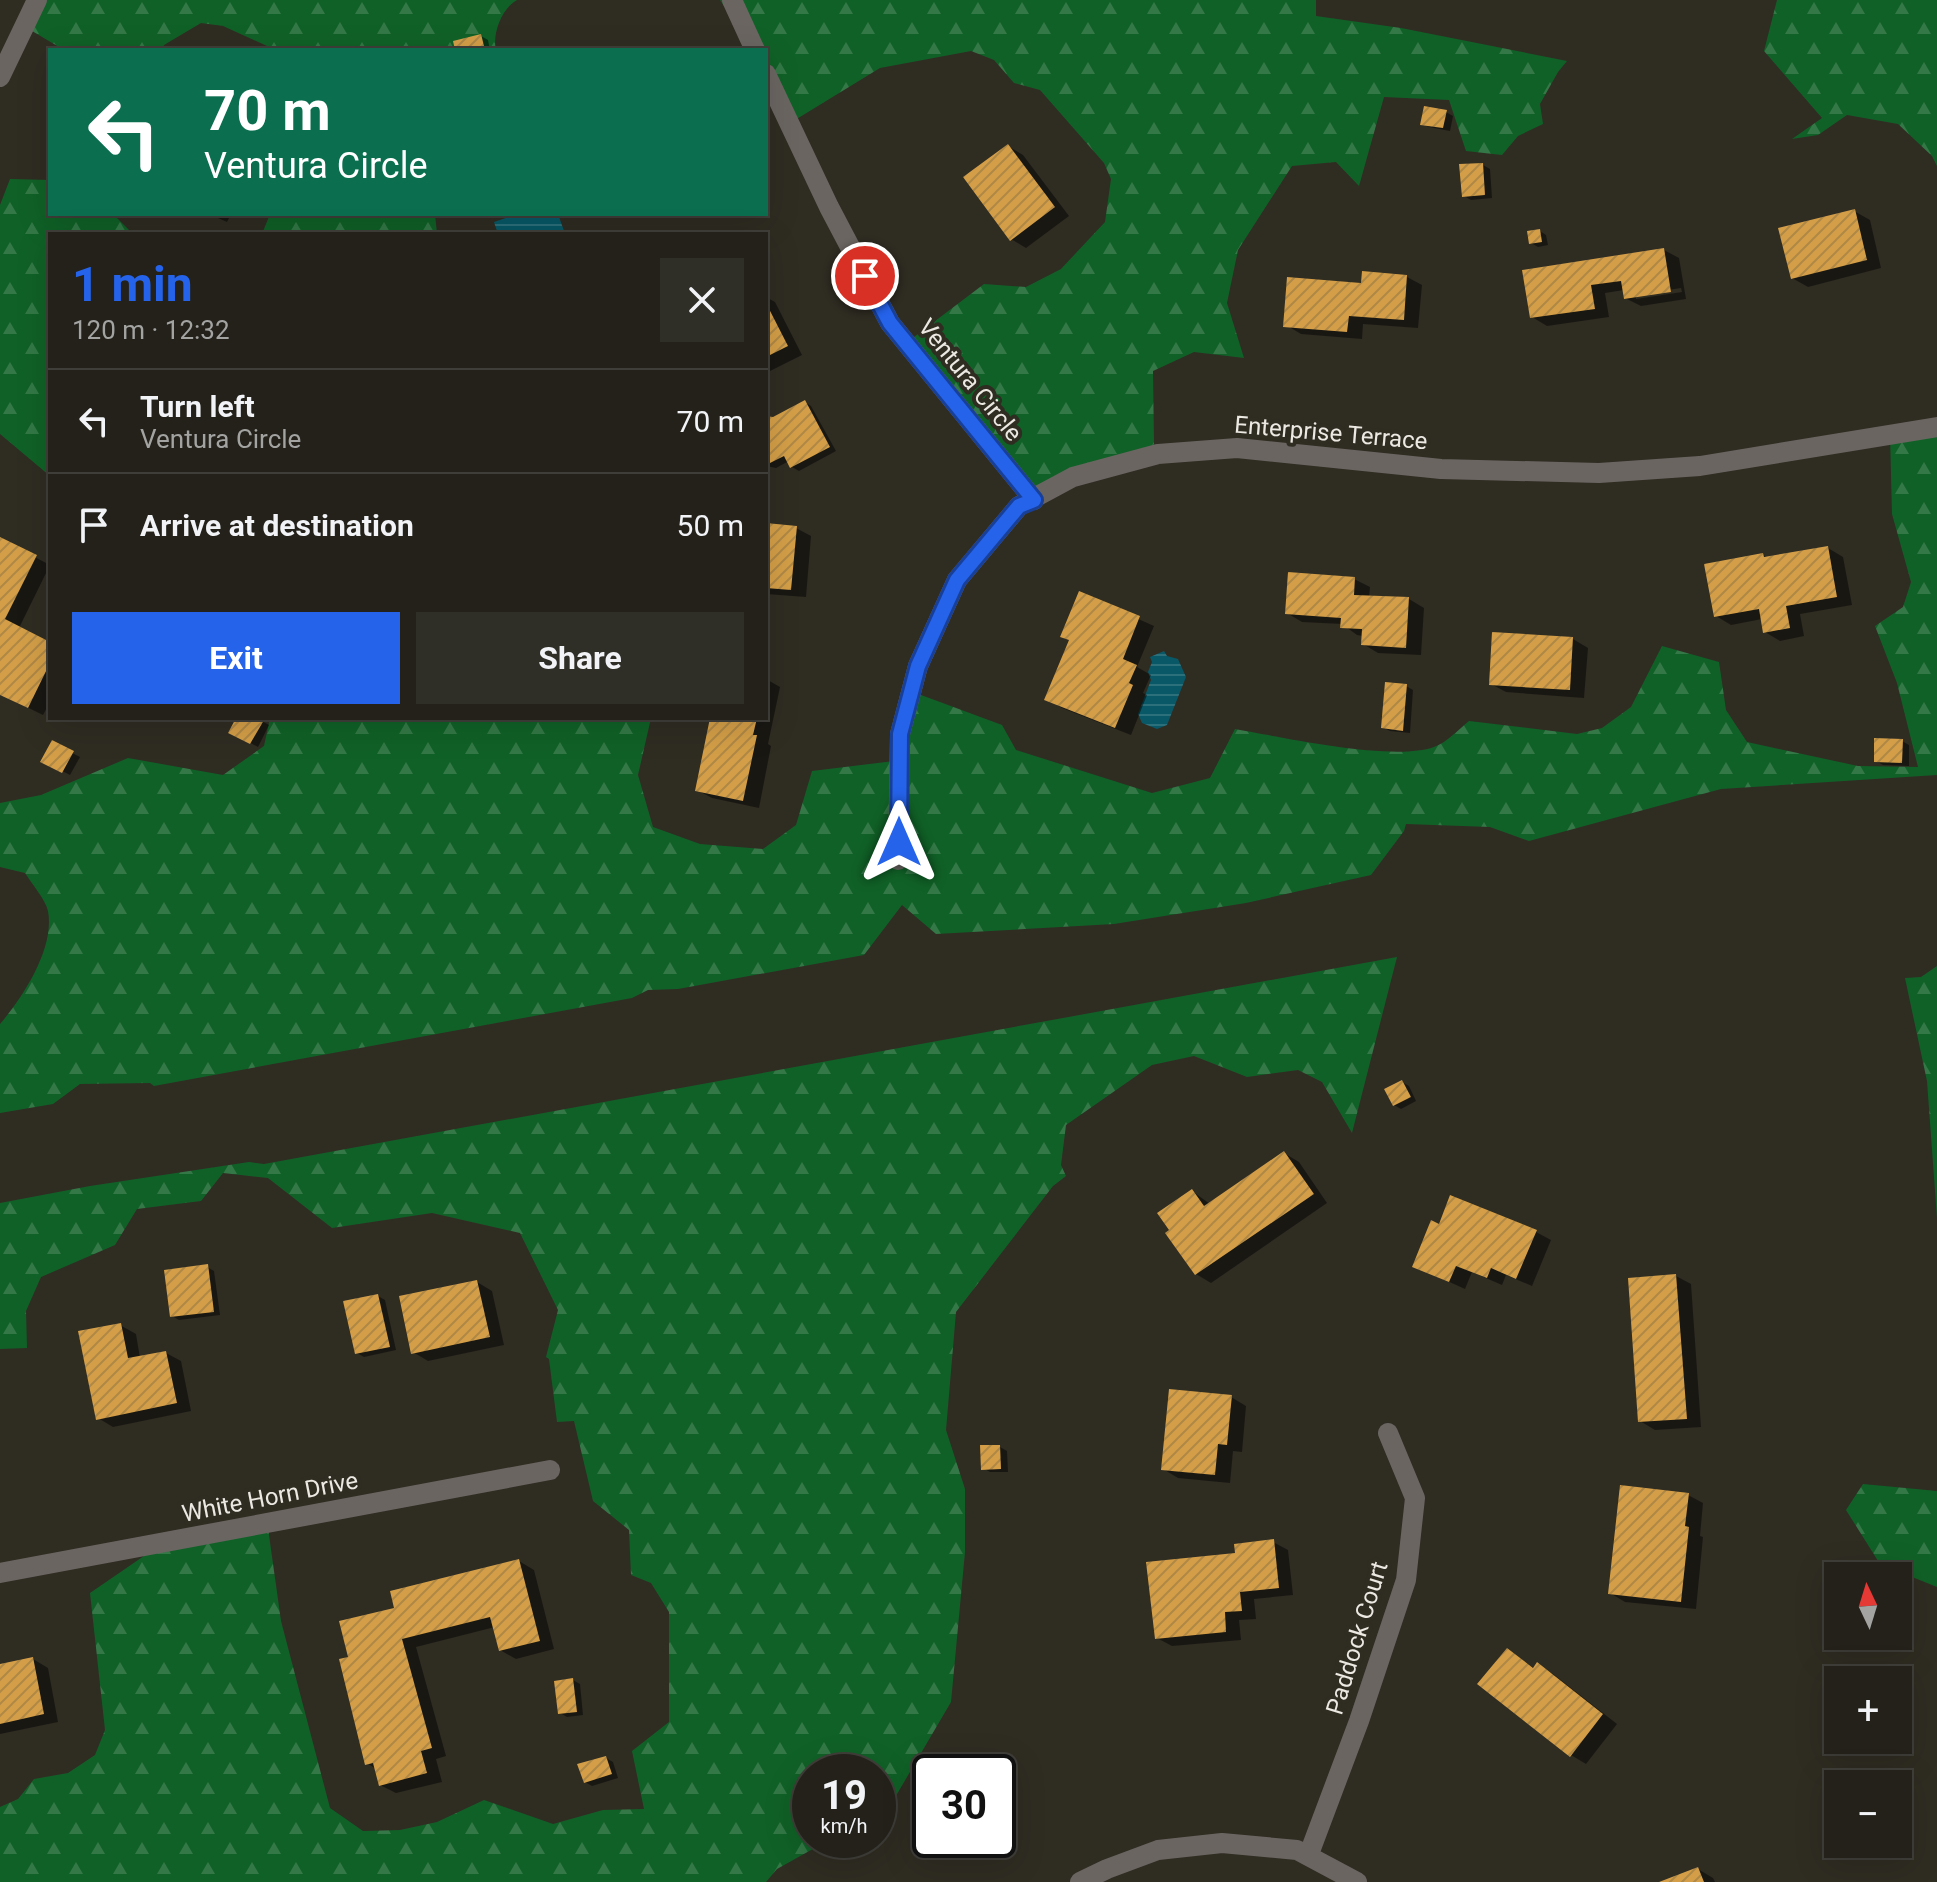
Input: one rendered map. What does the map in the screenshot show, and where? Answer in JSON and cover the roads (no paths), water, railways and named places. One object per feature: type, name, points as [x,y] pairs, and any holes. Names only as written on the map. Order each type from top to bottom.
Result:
[{"type":"street","points":[[0,77],[37,0]]},
{"type":"street","points":[[732,0],[754,48]]},
{"type":"street","name":"Ventura Circle","points":[[768,78],[829,207],[890,323],[1034,500]]},
{"type":"street","name":"Enterprise Terrace","points":[[898,860],[900,734],[918,666],[957,580],[1019,506],[1073,477],[1158,454],[1237,448],[1441,469],[1599,473],[1700,466],[1937,427]]},
{"type":"street","name":"Paddock Court","points":[[1309,1854],[1359,1721],[1406,1580],[1415,1498],[1388,1433]]},
{"type":"street","name":"White Horn Drive","points":[[0,1573],[550,1470]]},
{"type":"street","points":[[1080,1882],[1158,1850],[1222,1843],[1297,1850],[1357,1882]]},
{"type":"water","points":[[511,216],[559,216],[564,231],[497,232],[494,222]]},
{"type":"water","points":[[1164,651],[1167,656],[1178,659],[1186,677],[1167,725],[1157,729],[1142,723],[1138,714],[1151,680],[1148,672],[1152,662],[1150,657]]}]
